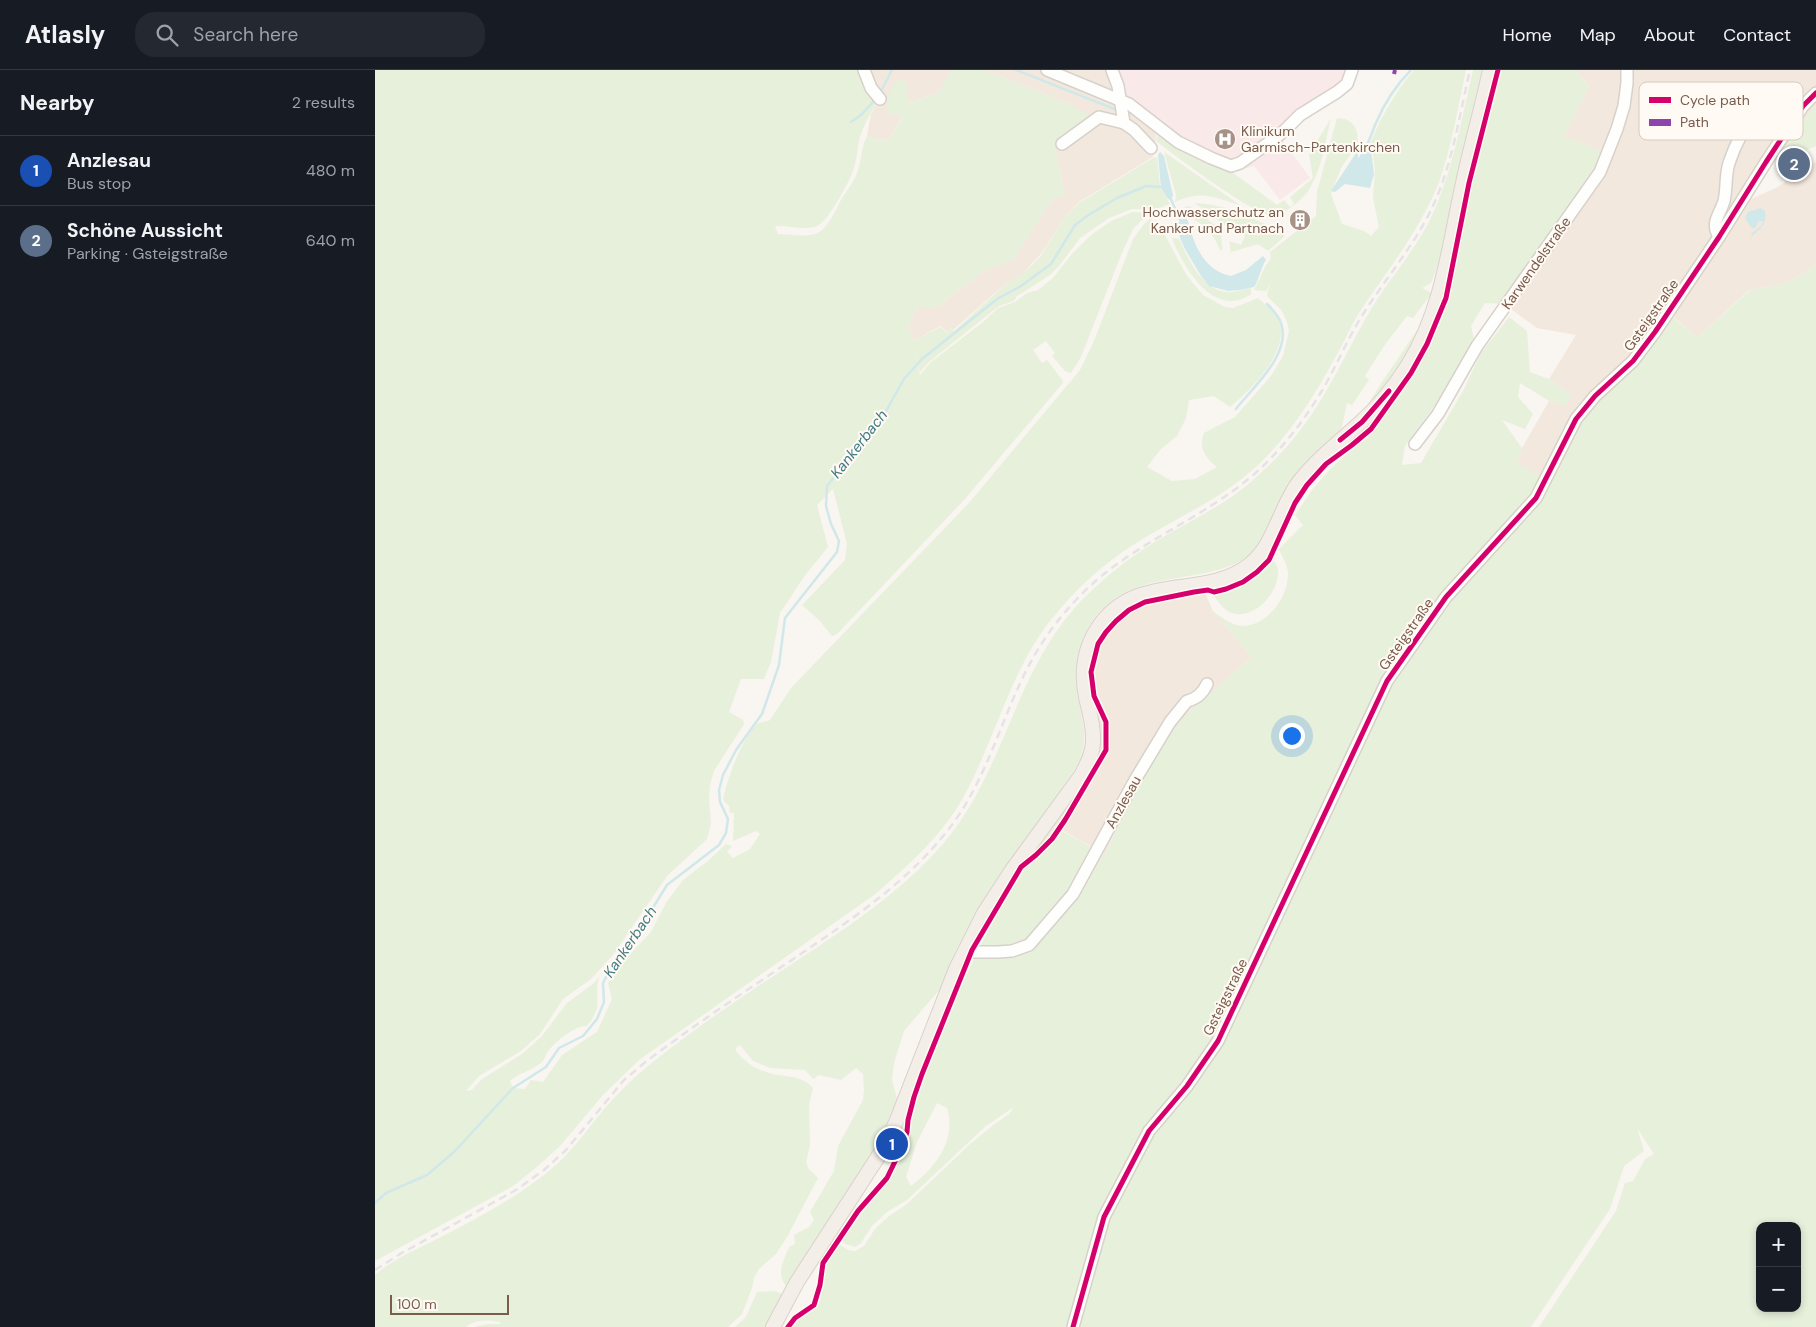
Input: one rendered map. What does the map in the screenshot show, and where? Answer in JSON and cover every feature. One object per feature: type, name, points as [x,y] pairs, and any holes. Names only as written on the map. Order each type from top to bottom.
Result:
[{"type":"main road","points":[[773,1327],[797,1282],[885,1146],[897,1120],[948,988],[964,952],[999,889],[1082,774],[1090,758],[1093,730],[1084,690],[1083,670],[1090,641],[1105,618],[1133,598],[1150,592],[1219,580],[1248,566],[1258,557],[1267,544],[1286,502],[1300,481],[1374,409],[1408,365],[1429,325],[1441,288],[1463,182],[1491,70]]},
{"type":"street","points":[[864,70],[871,88],[878,97]]},
{"type":"street","points":[[1047,70],[1122,112]]},
{"type":"street","points":[[1112,70],[1118,86],[1122,112],[1134,130],[1151,148]]},
{"type":"street","points":[[1062,144],[1099,118],[1122,112],[1129,104],[1178,142],[1231,166],[1273,140],[1300,115],[1337,92],[1347,84],[1352,70]]},
{"type":"street","name":"Karwendelstraße","points":[[1415,444],[1438,414],[1477,346],[1600,172],[1615,136],[1624,106],[1627,70]]},
{"type":"street","name":"Gsteigstraße","points":[[1803,106],[1816,93]]},
{"type":"street","points":[[1719,237],[1715,231],[1716,221],[1725,199],[1729,163],[1740,140]]},
{"type":"street","name":"Gsteigstraße","points":[[1073,1327],[1104,1217],[1149,1131],[1187,1086],[1218,1041],[1387,682],[1445,597],[1535,498],[1576,419],[1595,396],[1633,361],[1655,332],[1719,237],[1781,140]]},
{"type":"street","name":"Anzlesau","points":[[964,952],[1011,951],[1029,945],[1073,894],[1135,780],[1170,722],[1187,700],[1195,699],[1207,684]]},
{"type":"shaded area","points":[[864,70],[952,70],[939,92],[907,104],[903,116],[889,139],[881,141],[867,136],[871,114],[880,99]]},
{"type":"shaded area","points":[[984,70],[1112,70],[1157,129],[1153,157],[1079,202],[1065,217],[1042,253],[1023,273],[997,291],[953,330],[951,328],[947,332],[940,326],[914,341],[908,328],[919,306],[936,308],[984,271],[1013,260],[1051,201],[1065,194],[1054,144],[1069,104]]},
{"type":"shaded area","name":"Klinikum Garmisch-Partenkirchen","points":[[1112,70],[1347,70],[1339,88],[1278,134],[1310,178],[1280,200],[1254,166],[1235,171],[1191,155],[1128,108]]},
{"type":"shaded area","points":[[1575,70],[1816,70],[1816,104],[1803,123],[1803,82],[1639,82],[1639,140],[1791,140],[1766,171],[1749,200],[1778,187],[1816,162],[1816,264],[1804,274],[1790,281],[1775,286],[1749,290],[1698,338],[1672,316],[1548,482],[1517,463],[1522,448],[1549,401],[1565,406],[1571,395],[1549,379],[1576,335],[1537,328],[1504,304],[1603,153],[1564,136],[1589,86]]},
{"type":"shaded area","points":[[1201,583],[1213,611],[1252,657],[1190,711],[1164,741],[1115,829],[1106,855],[1047,822],[1090,758],[1085,657],[1118,607]]},
{"type":"green space","points":[[375,70],[862,70],[879,100],[862,131],[852,174],[822,223],[807,228],[775,226],[778,234],[792,235],[812,235],[824,229],[857,174],[867,136],[881,141],[889,139],[903,117],[888,113],[887,103],[889,95],[898,79],[907,82],[907,104],[939,92],[952,70],[984,70],[1069,104],[1092,117],[1054,144],[1065,194],[1051,201],[1013,260],[984,271],[936,308],[919,306],[908,328],[914,341],[940,327],[947,333],[951,328],[954,331],[998,291],[1029,268],[1041,256],[1065,217],[1079,203],[1153,158],[1157,157],[1160,186],[1170,204],[1156,209],[1132,209],[1109,218],[1080,238],[1050,275],[1017,296],[1014,301],[999,306],[929,362],[920,372],[915,347],[920,375],[931,362],[998,308],[1015,302],[1027,293],[1038,290],[1053,278],[1071,255],[1090,236],[1111,221],[1133,212],[1149,213],[1133,229],[1081,357],[1071,373],[1066,372],[1052,356],[1055,353],[1046,341],[1033,350],[1042,363],[1047,360],[1063,381],[1062,384],[964,500],[837,634],[832,636],[819,620],[802,605],[845,560],[847,544],[833,489],[817,505],[828,547],[806,574],[780,613],[771,662],[764,679],[741,679],[729,712],[743,720],[744,724],[714,771],[710,785],[711,823],[707,839],[667,876],[613,955],[591,979],[563,999],[540,1034],[521,1051],[479,1076],[466,1091],[472,1090],[482,1079],[522,1054],[542,1036],[567,1003],[594,983],[599,977],[596,1012],[587,1026],[582,1026],[566,1034],[548,1051],[543,1061],[510,1081],[513,1088],[525,1089],[531,1080],[543,1082],[562,1055],[597,1032],[612,999],[608,983],[618,967],[651,932],[666,903],[683,880],[726,844],[732,846],[727,852],[733,858],[750,849],[760,834],[756,831],[733,841],[734,813],[730,813],[729,806],[723,800],[735,761],[750,732],[757,724],[770,720],[791,688],[968,504],[1080,370],[1094,341],[1133,239],[1144,224],[1150,219],[1161,228],[1187,276],[1203,295],[1225,307],[1233,308],[1258,298],[1274,313],[1280,324],[1281,335],[1278,347],[1273,359],[1257,381],[1230,407],[1214,396],[1189,400],[1186,418],[1177,436],[1161,449],[1147,467],[1172,481],[1195,479],[1217,467],[1204,452],[1202,438],[1204,433],[1235,417],[1271,376],[1283,356],[1289,331],[1282,311],[1267,296],[1271,283],[1266,291],[1254,290],[1271,259],[1270,252],[1316,216],[1317,192],[1337,118],[1347,120],[1354,126],[1358,140],[1357,145],[1341,168],[1331,194],[1342,224],[1364,231],[1371,236],[1379,227],[1373,198],[1375,169],[1372,149],[1369,147],[1388,107],[1414,70],[1466,70],[1448,155],[1431,200],[1412,235],[1357,316],[1338,353],[1306,407],[1271,452],[1243,478],[1217,496],[1149,535],[1113,559],[1092,576],[1054,616],[1039,636],[1016,679],[965,794],[947,823],[936,836],[900,873],[874,895],[639,1060],[603,1095],[560,1146],[513,1186],[375,1261]]},
{"type":"green space","points":[[1473,70],[1483,70],[1440,259],[1431,283],[1422,288],[1432,293],[1413,318],[1407,316],[1384,346],[1365,376],[1369,380],[1352,405],[1347,403],[1338,436],[1278,514],[1252,552],[1230,566],[1130,590],[1114,599],[1100,611],[1088,627],[1076,666],[1076,685],[1084,727],[1084,737],[1083,747],[1075,769],[993,885],[957,949],[941,988],[904,1031],[894,1063],[892,1080],[897,1098],[878,1146],[787,1287],[783,1282],[781,1272],[783,1262],[789,1247],[795,1244],[794,1235],[809,1227],[814,1220],[810,1212],[834,1171],[838,1146],[863,1100],[863,1074],[856,1068],[841,1080],[819,1075],[813,1079],[805,1070],[770,1068],[753,1061],[740,1045],[736,1048],[736,1051],[755,1067],[775,1075],[798,1078],[813,1088],[809,1105],[810,1146],[806,1162],[809,1169],[818,1178],[776,1254],[759,1269],[742,1314],[728,1327],[474,1327],[500,1324],[500,1322],[478,1321],[466,1327],[375,1327],[375,1275],[403,1256],[456,1230],[489,1211],[540,1178],[567,1154],[615,1097],[647,1067],[708,1021],[860,918],[890,895],[932,856],[956,827],[976,795],[1038,663],[1057,631],[1080,602],[1130,558],[1239,492],[1286,447],[1314,411],[1376,301],[1415,245],[1435,209],[1452,158]]},
{"type":"green space","points":[[1500,70],[1575,70],[1589,86],[1564,136],[1604,153],[1597,170],[1504,304],[1485,303],[1471,326],[1475,344],[1446,390],[1405,446],[1402,465],[1421,463],[1463,391],[1481,353],[1509,317],[1527,331],[1530,372],[1549,379],[1571,395],[1565,406],[1549,401],[1520,383],[1518,397],[1533,414],[1525,429],[1502,420],[1522,448],[1517,463],[1548,482],[1579,421],[1671,316],[1698,338],[1750,290],[1775,286],[1790,281],[1804,274],[1816,264],[1816,1327],[1539,1327],[1616,1211],[1625,1183],[1633,1181],[1645,1159],[1654,1154],[1637,1128],[1644,1151],[1624,1166],[1610,1209],[1531,1327],[791,1327],[799,1318],[812,1311],[820,1301],[826,1263],[839,1244],[848,1250],[855,1251],[864,1246],[875,1229],[889,1216],[907,1204],[969,1145],[1009,1114],[1014,1107],[986,1126],[907,1200],[887,1212],[872,1226],[861,1243],[855,1247],[845,1244],[842,1240],[863,1209],[888,1180],[899,1162],[905,1146],[917,1097],[950,1011],[996,916],[1032,855],[1052,826],[1106,855],[1131,797],[1152,759],[1165,741],[1191,710],[1252,657],[1213,611],[1231,623],[1244,626],[1261,620],[1275,608],[1287,584],[1288,572],[1279,549],[1303,525],[1295,515],[1312,490],[1331,468],[1373,431],[1414,374],[1441,322],[1449,298],[1472,184]],"holes":[[[937,1103],[947,1108],[949,1131],[942,1152],[928,1171],[911,1186],[906,1177],[917,1142]]]},
{"type":"green space","points":[[1816,104],[1816,146],[1790,160],[1782,159],[1782,153],[1791,140],[1803,140],[1803,123]]},
{"type":"green space","points":[[1331,118],[1323,156],[1313,183],[1298,202],[1283,213],[1275,216],[1265,214],[1234,197],[1156,141],[1158,131],[1186,153],[1229,170],[1277,205],[1284,200],[1290,207],[1294,204],[1290,197],[1313,178],[1309,155]]},
{"type":"green space","points":[[1164,152],[1240,205],[1207,196],[1193,196],[1175,202],[1176,195]]},
{"type":"green space","points":[[1195,203],[1230,209],[1264,224],[1285,236],[1268,251],[1258,244],[1231,252],[1229,241],[1241,245],[1245,236],[1223,224]]},
{"type":"green space","points":[[1189,206],[1215,225],[1221,234],[1222,250],[1220,250],[1213,236],[1203,226],[1178,210]]},
{"type":"green space","points":[[1172,238],[1179,239],[1197,272],[1210,286],[1227,292],[1251,288],[1251,294],[1237,300],[1225,300],[1213,295],[1202,287],[1192,275]]},
{"type":"green space","points":[[1427,310],[1410,356],[1357,423],[1420,326]]},
{"type":"green space","points":[[1273,559],[1278,570],[1277,582],[1268,598],[1255,610],[1238,614],[1227,611],[1213,595],[1239,587],[1254,579],[1268,567]]},
{"type":"green space","points":[[774,1291],[783,1294],[766,1327],[735,1327],[746,1317],[757,1292]]},
{"type":"water","points":[[1368,149],[1371,149],[1374,174],[1370,188],[1345,184],[1335,192],[1331,191],[1358,150],[1358,161]]},
{"type":"water","points":[[1160,152],[1164,156],[1173,195],[1171,200],[1168,199],[1161,188],[1158,155]]},
{"type":"water","points":[[1761,208],[1765,211],[1764,223],[1752,236],[1751,234],[1761,226],[1763,221],[1759,221],[1754,229],[1745,218],[1748,212]]},
{"type":"water","points":[[1183,218],[1187,219],[1196,245],[1207,263],[1224,274],[1231,276],[1246,270],[1263,256],[1266,260],[1254,287],[1228,291],[1209,286],[1201,276],[1180,238],[1178,223]]},
{"type":"waterway","points":[[880,93],[892,70]]},
{"type":"waterway","points":[[1016,70],[1117,110]]},
{"type":"waterway","name":"Kankerbach","points":[[1357,162],[1366,148],[1387,102],[1411,70]]},
{"type":"waterway","points":[[851,122],[861,115],[875,100]]},
{"type":"waterway","name":"Kankerbach","points":[[375,1203],[386,1193],[427,1175],[454,1152],[513,1088],[546,1067],[559,1048],[583,1036],[597,1019],[604,1002],[603,983],[614,962],[634,941],[647,922],[667,885],[719,845],[726,833],[728,819],[720,802],[719,790],[723,775],[736,750],[762,714],[779,665],[785,618],[837,552],[839,541],[831,524],[826,506],[827,486],[886,411],[904,379],[922,359],[997,299],[1021,286],[1051,264],[1075,225],[1117,198],[1146,186],[1163,187]]},
{"type":"waterway","name":"Kankerbach","points":[[1170,197],[1181,222]]},
{"type":"waterway","points":[[1236,409],[1269,370],[1281,347],[1283,335],[1281,323],[1277,315],[1267,304]]},
{"type":"railway","points":[[375,1270],[400,1254],[516,1190],[544,1170],[566,1150],[624,1080],[643,1064],[702,1021],[823,939],[884,894],[903,878],[938,842],[954,822],[976,786],[1017,690],[1036,652],[1069,608],[1095,581],[1115,565],[1225,497],[1246,481],[1268,461],[1306,415],[1323,389],[1357,324],[1413,241],[1430,212],[1444,178],[1470,70]]},
{"type":"marked path","points":[[1394,74],[1395,70]]},
{"type":"cycle path","points":[[788,1327],[795,1318],[814,1305],[820,1285],[823,1263],[858,1211],[887,1178],[907,1132],[908,1120],[922,1074],[972,950],[1021,867],[1052,839],[1106,750],[1106,722],[1094,696],[1091,672],[1098,644],[1116,621],[1129,610],[1145,602],[1194,592],[1208,590],[1214,592],[1226,589],[1243,582],[1257,572],[1269,560],[1295,503],[1307,485],[1326,464],[1371,429],[1411,373],[1427,344],[1446,298],[1469,183],[1498,70]]},
{"type":"cycle path","points":[[1803,106],[1816,93]]},
{"type":"cycle path","points":[[1073,1327],[1104,1217],[1149,1131],[1187,1086],[1218,1041],[1387,681],[1446,597],[1536,498],[1576,419],[1595,396],[1633,361],[1655,332],[1719,237],[1781,140]]},
{"type":"cycle path","points":[[1340,440],[1362,422],[1389,391]]},
{"type":"place","name":"Klinikum Garmisch-Partenkirchen","points":[[1225,139]]},
{"type":"place","name":"Schöne Aussicht","points":[[1794,164]]},
{"type":"place","name":"Hochwasserschutz an Kanker und Partnach","points":[[1300,220]]},
{"type":"place","name":"Anzlesau","points":[[892,1144]]}]
